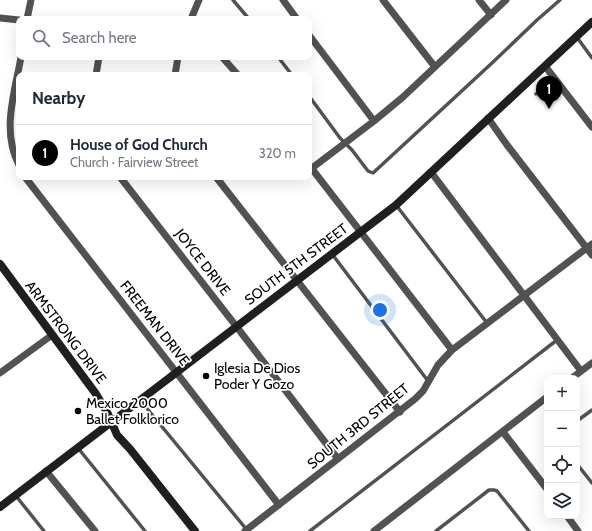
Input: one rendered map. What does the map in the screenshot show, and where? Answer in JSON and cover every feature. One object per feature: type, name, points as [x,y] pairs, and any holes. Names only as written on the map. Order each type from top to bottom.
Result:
[{"type":"street","points":[[29,16],[32,0]]},
{"type":"street","points":[[192,16],[199,0]]},
{"type":"street","points":[[283,0],[295,16]]},
{"type":"street","points":[[383,0],[435,67]]},
{"type":"street","points":[[479,0],[490,14]]},
{"type":"street","points":[[312,165],[346,143],[374,121],[435,67],[506,0]]},
{"type":"street","points":[[0,18],[16,20]]},
{"type":"street","name":"SOUTH 5TH STREET","points":[[0,506],[396,205],[592,22]]},
{"type":"street","points":[[312,39],[374,121]]},
{"type":"street","points":[[18,72],[20,60]]},
{"type":"street","points":[[96,72],[98,60]]},
{"type":"street","points":[[176,72],[178,60]]},
{"type":"street","points":[[225,60],[235,72]]},
{"type":"street","points":[[545,66],[592,127]]},
{"type":"street","points":[[16,85],[9,124],[11,145],[16,158]]},
{"type":"street","points":[[488,118],[511,151],[589,246],[592,255]]},
{"type":"street","points":[[312,169],[452,350]]},
{"type":"street","points":[[431,172],[581,371]]},
{"type":"street","name":"FREEMAN DRIVE","points":[[27,180],[279,505]]},
{"type":"street","name":"JOYCE DRIVE","points":[[122,180],[338,459]]},
{"type":"street","points":[[218,180],[400,412]]},
{"type":"street","name":"SOUTH 3RD STREET","points":[[246,530],[400,412],[415,399],[438,365],[452,350],[589,246]]},
{"type":"street","name":"ARMSTRONG DRIVE","points":[[0,265],[96,394],[108,414],[117,435],[130,449],[195,531]]},
{"type":"street","points":[[0,373],[52,335]]},
{"type":"street","points":[[576,375],[592,363]]},
{"type":"street","points":[[374,531],[544,399]]},
{"type":"street","points":[[502,432],[544,485]]},
{"type":"street","points":[[46,471],[94,531]]},
{"type":"street","points":[[569,519],[578,531]]},
{"type":"lane","points":[[233,0],[246,16]]},
{"type":"lane","points":[[312,100],[340,138],[352,150],[368,171],[370,173],[375,172],[560,0]]},
{"type":"lane","points":[[576,36],[592,58]]},
{"type":"lane","points":[[280,60],[290,72]]},
{"type":"lane","points":[[536,94],[555,79]]},
{"type":"lane","points":[[396,205],[487,323]]},
{"type":"lane","points":[[331,254],[428,381]]},
{"type":"lane","points":[[310,531],[557,340]]},
{"type":"lane","points":[[140,400],[246,530]]},
{"type":"lane","points":[[580,420],[592,410]]},
{"type":"lane","points":[[77,447],[145,531]]},
{"type":"lane","points":[[580,468],[592,483]]},
{"type":"lane","points":[[436,531],[489,490],[494,490],[497,491],[528,531]]},
{"type":"lane","points":[[15,495],[44,531]]},
{"type":"place","name":"House of God Church","points":[[549,109]]},
{"type":"place","name":"Iglesia De Dios Poder Y Gozo","points":[[206,376]]},
{"type":"place","name":"Mexico 2000 Ballet Folklorico","points":[[78,411]]}]
